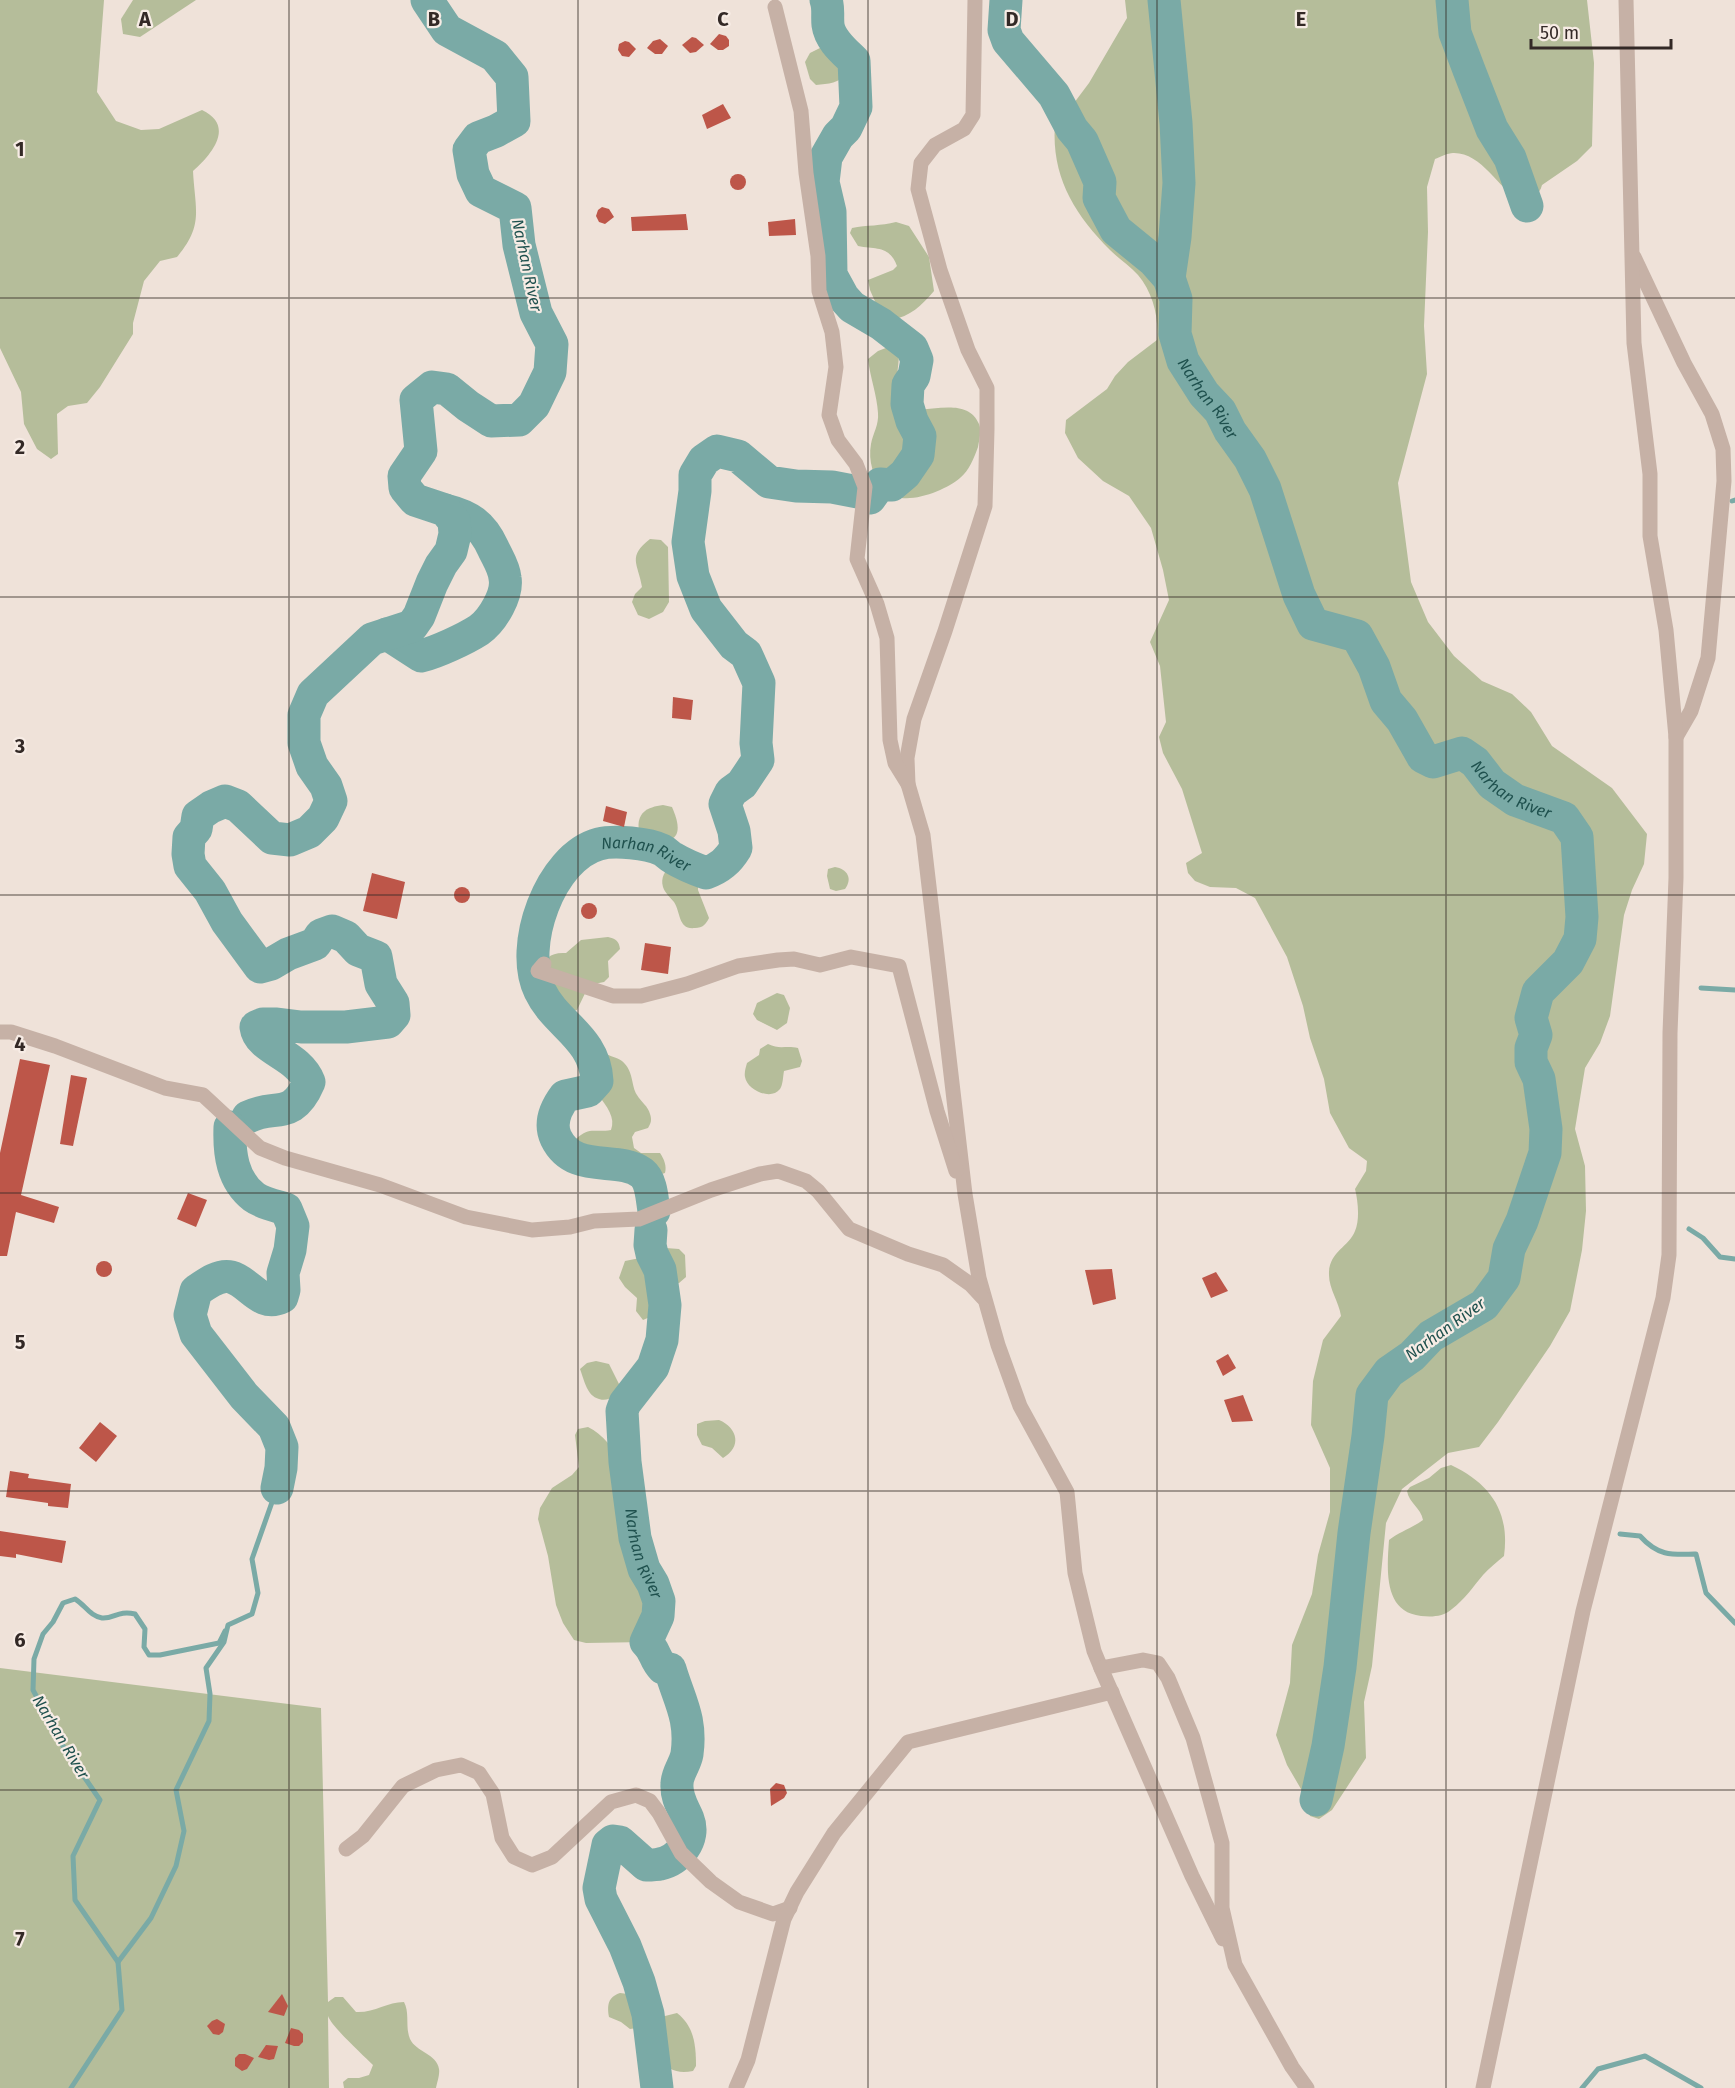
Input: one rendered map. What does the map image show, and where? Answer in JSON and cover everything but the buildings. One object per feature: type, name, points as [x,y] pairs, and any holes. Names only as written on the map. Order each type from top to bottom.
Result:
[{"type":"street","points":[[975,0],[973,115],[964,129],[935,146],[921,163],[918,189],[944,280],[968,350],[987,388],[985,506],[914,719],[907,758],[908,784],[923,835],[965,1194],[979,1278],[998,1345],[1020,1406],[1067,1492],[1075,1572],[1094,1651],[1192,1876],[1235,1965],[1292,2067],[1307,2088]]},
{"type":"street","points":[[1483,2088],[1582,1611],[1663,1298],[1668,1266],[1670,1002],[1676,878],[1676,737],[1666,630],[1650,536],[1650,474],[1634,343],[1626,0]]},
{"type":"street","points":[[775,7],[801,111],[806,173],[818,256],[819,291],[832,332],[836,367],[829,414],[838,440],[856,464],[865,487],[857,559],[877,604],[887,638],[890,740],[895,763],[908,784]]},
{"type":"street","points":[[1632,252],[1684,363],[1729,446],[1708,658],[1691,711],[1676,737]]},
{"type":"street","points":[[544,964],[538,971],[613,996],[641,996],[687,984],[738,966],[778,960],[794,959],[820,965],[851,957],[899,966],[937,1111],[965,1194]]},
{"type":"street","points":[[0,1032],[11,1032],[56,1046],[165,1088],[203,1095],[260,1148],[285,1158],[380,1185],[466,1217],[532,1230],[570,1227],[594,1221],[639,1219],[711,1190],[760,1174],[778,1171],[806,1181],[849,1229],[943,1265],[970,1284],[985,1300]]},
{"type":"street","points":[[1101,1668],[1143,1660],[1158,1663],[1168,1678],[1193,1738],[1222,1843],[1222,1908],[1235,1965]]},
{"type":"street","points":[[736,2088],[748,2060],[784,1919],[834,1833],[908,1742],[1112,1692]]},
{"type":"street","points":[[346,1850],[363,1836],[403,1786],[436,1770],[460,1765],[479,1773],[493,1794],[502,1838],[514,1857],[532,1865],[552,1857],[611,1802],[636,1795],[650,1801],[681,1853],[711,1882],[739,1902],[773,1914],[790,1908]]},
{"type":"green space","points":[[0,0],[104,0],[97,92],[116,121],[141,130],[159,129],[202,110],[212,117],[219,132],[213,149],[193,171],[196,217],[186,246],[177,257],[160,261],[144,281],[133,323],[133,334],[100,387],[87,403],[68,406],[57,414],[58,454],[51,459],[37,449],[24,424],[21,392],[0,348]]},
{"type":"green space","points":[[133,0],[196,0],[140,37],[123,34],[121,19]]},
{"type":"green space","points":[[1125,0],[1587,0],[1594,63],[1592,146],[1577,161],[1542,185],[1534,196],[1519,201],[1481,164],[1463,154],[1451,153],[1435,159],[1427,187],[1428,232],[1424,326],[1427,374],[1398,483],[1411,582],[1428,622],[1454,656],[1482,681],[1512,694],[1531,712],[1552,746],[1612,788],[1647,834],[1644,864],[1624,915],[1610,1016],[1600,1043],[1585,1068],[1575,1129],[1585,1166],[1586,1211],[1582,1250],[1570,1311],[1550,1346],[1479,1447],[1448,1453],[1402,1489],[1386,1523],[1372,1666],[1364,1702],[1366,1758],[1332,1810],[1319,1819],[1310,1816],[1301,1789],[1287,1765],[1276,1735],[1290,1683],[1292,1645],[1312,1594],[1318,1555],[1330,1512],[1330,1468],[1311,1425],[1313,1381],[1323,1340],[1341,1316],[1331,1285],[1330,1267],[1335,1255],[1355,1231],[1358,1210],[1355,1189],[1366,1171],[1367,1161],[1349,1148],[1330,1113],[1324,1079],[1287,957],[1255,898],[1236,888],[1210,887],[1195,881],[1188,873],[1186,863],[1202,853],[1182,789],[1163,753],[1159,737],[1166,722],[1160,666],[1150,642],[1169,600],[1163,570],[1151,528],[1129,496],[1103,481],[1078,458],[1065,433],[1066,420],[1107,389],[1128,362],[1157,340],[1156,314],[1148,290],[1138,275],[1097,236],[1076,208],[1061,177],[1055,143],[1055,124],[1089,83],[1127,18]]},
{"type":"green space","points":[[822,47],[834,49],[841,58],[846,73],[837,81],[816,85],[810,79],[805,62],[810,53]]},
{"type":"green space","points":[[896,222],[909,226],[929,257],[934,291],[915,310],[891,320],[881,315],[868,280],[893,270],[897,266],[894,259],[886,251],[858,246],[850,233],[852,228]]},
{"type":"green space","points":[[891,346],[899,353],[897,385],[901,403],[907,408],[916,410],[951,407],[962,409],[972,414],[980,430],[978,447],[971,464],[963,475],[934,493],[912,498],[901,498],[885,490],[877,480],[871,463],[870,450],[878,413],[868,359],[878,351]]},
{"type":"green space","points":[[650,539],[661,540],[668,547],[669,602],[663,612],[649,619],[638,615],[632,602],[635,594],[642,587],[636,556]]},
{"type":"green space","points":[[663,805],[672,807],[678,828],[676,835],[666,840],[639,831],[641,815],[652,807]]},
{"type":"green space","points":[[694,858],[698,860],[698,890],[709,918],[702,926],[690,928],[683,924],[674,902],[663,887],[662,880],[671,866]]},
{"type":"green space","points":[[835,867],[848,875],[845,889],[836,891],[830,889],[828,869]]},
{"type":"green space","points":[[608,937],[617,941],[620,949],[608,961],[609,977],[604,982],[589,985],[577,1010],[562,1010],[556,1006],[547,993],[538,971],[544,963],[552,955],[566,953],[581,940]]},
{"type":"green space","points":[[777,993],[784,995],[790,1008],[787,1023],[777,1030],[757,1020],[753,1014],[757,1003]]},
{"type":"green space","points":[[768,1044],[776,1047],[798,1048],[802,1061],[800,1067],[784,1071],[780,1089],[771,1094],[765,1094],[750,1086],[745,1070],[747,1063],[759,1055],[760,1049]]},
{"type":"green space","points":[[600,1052],[622,1061],[629,1069],[635,1091],[648,1109],[651,1118],[648,1128],[635,1132],[632,1137],[634,1148],[641,1153],[660,1153],[665,1163],[665,1173],[640,1179],[614,1180],[592,1172],[574,1153],[576,1139],[581,1135],[588,1131],[611,1130],[610,1112],[591,1086],[584,1067],[585,1057]]},
{"type":"green space","points":[[666,1248],[679,1249],[685,1255],[686,1277],[679,1283],[656,1287],[659,1309],[657,1314],[643,1320],[636,1311],[637,1298],[619,1278],[625,1261],[645,1257]]},
{"type":"green space","points":[[596,1361],[609,1364],[620,1386],[612,1398],[603,1400],[594,1397],[585,1384],[580,1369],[587,1363]]},
{"type":"green space","points":[[719,1420],[730,1428],[735,1438],[733,1449],[723,1458],[712,1448],[702,1445],[697,1435],[697,1424]]},
{"type":"green space","points":[[588,1427],[609,1444],[624,1469],[629,1483],[634,1512],[630,1572],[661,1586],[656,1633],[646,1642],[586,1643],[574,1640],[563,1623],[556,1605],[548,1556],[538,1519],[540,1508],[552,1488],[572,1475],[579,1467],[575,1435],[578,1429]]},
{"type":"green space","points":[[1451,1465],[1477,1481],[1495,1501],[1504,1526],[1504,1556],[1449,1612],[1437,1616],[1421,1616],[1409,1613],[1400,1607],[1394,1598],[1388,1576],[1389,1540],[1423,1520],[1408,1495],[1407,1491],[1410,1487],[1429,1478],[1441,1468]]},
{"type":"green space","points":[[0,1668],[321,1708],[328,2002],[335,1997],[343,1997],[356,2012],[404,2002],[410,2039],[417,2047],[431,2056],[439,2069],[436,2088],[344,2088],[343,2082],[348,2078],[369,2075],[373,2065],[341,2034],[328,2016],[329,2088],[0,2088]]},
{"type":"green space","points":[[620,1993],[628,1994],[636,2003],[640,2024],[637,2028],[630,2029],[609,2017],[609,2002]]},
{"type":"green space","points":[[677,2013],[683,2018],[693,2036],[696,2066],[693,2071],[681,2072],[672,2069],[660,2057],[657,2048],[657,2018]]},
{"type":"waterway","name":"Narhan River","points":[[248,1117],[289,1107],[303,1094],[309,1082],[296,1065],[264,1041],[256,1027],[263,1024],[346,1027],[388,1022],[394,1015],[393,1003],[381,984],[376,957],[358,950],[346,937],[332,931],[321,935],[315,944],[260,967],[227,922],[210,891],[190,866],[189,837],[196,829],[198,816],[225,801],[238,806],[272,838],[290,840],[309,832],[323,818],[331,801],[326,786],[312,766],[304,743],[304,715],[313,694],[372,639],[412,626],[419,616],[441,565],[451,551],[455,534],[454,521],[445,510],[415,500],[405,488],[404,476],[421,451],[416,400],[432,387],[447,389],[491,421],[519,420],[534,405],[550,372],[552,344],[536,313],[519,245],[515,208],[481,191],[473,174],[469,150],[478,138],[514,121],[512,77],[495,56],[447,30],[427,0]]},
{"type":"waterway","name":"Narhan River","points":[[826,0],[829,30],[838,45],[854,61],[856,107],[846,128],[838,136],[826,157],[823,182],[830,212],[831,275],[843,297],[852,307],[881,324],[912,348],[917,360],[914,376],[908,385],[907,404],[920,436],[918,455],[905,474],[892,485],[880,484],[870,498],[873,492]]},
{"type":"waterway","name":"Narhan River","points":[[1006,0],[1004,30],[1008,41],[1054,95],[1072,129],[1082,141],[1100,182],[1099,198],[1116,230],[1154,261],[1169,278],[1176,299],[1175,334],[1183,361],[1204,394],[1220,411],[1230,431],[1250,459],[1265,489],[1299,595],[1313,624],[1357,636],[1374,667],[1386,701],[1402,720],[1423,757],[1433,762],[1462,753],[1475,762],[1492,784],[1515,800],[1564,818],[1577,837],[1582,917],[1580,939],[1568,962],[1538,992],[1531,1018],[1536,1035],[1531,1048],[1531,1062],[1539,1079],[1546,1129],[1545,1153],[1522,1221],[1509,1249],[1504,1278],[1484,1305],[1431,1336],[1412,1356],[1389,1372],[1372,1395],[1340,1667],[1328,1746],[1316,1800]]},
{"type":"waterway","name":"Narhan River","points":[[1164,0],[1176,123],[1179,183],[1169,278]]},
{"type":"waterway","name":"Narhan River","points":[[1452,0],[1455,33],[1492,129],[1510,158],[1527,206]]},
{"type":"waterway","name":"Narhan River","points":[[654,1211],[650,1186],[642,1173],[621,1165],[596,1163],[574,1157],[556,1138],[553,1127],[554,1116],[565,1096],[588,1091],[597,1081],[590,1053],[555,1013],[540,991],[534,973],[533,951],[536,929],[543,906],[566,866],[581,852],[599,844],[622,842],[656,848],[706,873],[723,864],[736,848],[734,831],[725,804],[731,792],[742,784],[758,760],[756,743],[759,683],[746,654],[734,645],[706,609],[693,576],[688,542],[695,475],[704,460],[717,451],[738,456],[769,482],[796,486],[832,487],[858,492]]},
{"type":"waterway","name":"Narhan River","points":[[387,634],[421,656],[435,652],[479,630],[489,620],[502,599],[505,578],[502,566],[489,540],[474,522],[445,510]]},
{"type":"waterway","points":[[1701,988],[1735,990]]},
{"type":"waterway","name":"Narhan River","points":[[230,1127],[231,1156],[241,1183],[257,1199],[286,1209],[293,1226],[290,1250],[283,1273],[284,1290],[282,1297],[274,1300],[267,1299],[238,1280],[222,1277],[196,1291],[190,1315],[196,1334],[244,1396],[274,1427],[282,1447],[277,1488]]},
{"type":"waterway","points":[[1689,1229],[1703,1238],[1720,1257],[1735,1259]]},
{"type":"waterway","name":"Narhan River","points":[[651,1230],[650,1245],[660,1270],[665,1305],[662,1340],[653,1367],[625,1403],[622,1411],[625,1462],[635,1538],[644,1569],[659,1601],[658,1616],[646,1642],[663,1668],[670,1669],[684,1710],[688,1730],[687,1754],[678,1776],[677,1789],[688,1819],[690,1834],[684,1848],[674,1858],[655,1865],[646,1865],[620,1842],[613,1841],[608,1845],[599,1888],[601,1899],[625,1946],[639,1982],[648,2014],[657,2088]]},
{"type":"waterway","name":"Narhan River","points":[[71,2088],[122,2010],[118,1962],[151,1918],[176,1866],[184,1831],[176,1790],[209,1721],[210,1694],[206,1668],[224,1642],[228,1625],[252,1614],[258,1593],[252,1559],[277,1488]]},
{"type":"waterway","points":[[1620,1534],[1640,1536],[1647,1543],[1665,1553],[1696,1554],[1706,1593],[1735,1623]]},
{"type":"waterway","name":"Narhan River","points":[[118,1962],[75,1900],[73,1856],[100,1800],[63,1746],[33,1690],[34,1659],[43,1634],[53,1622],[63,1603],[75,1599],[94,1615],[102,1618],[124,1613],[135,1614],[145,1629],[144,1647],[149,1655],[160,1655],[219,1643],[225,1631]]},
{"type":"waterway","points":[[1582,2088],[1598,2069],[1645,2056],[1701,2088]]}]
